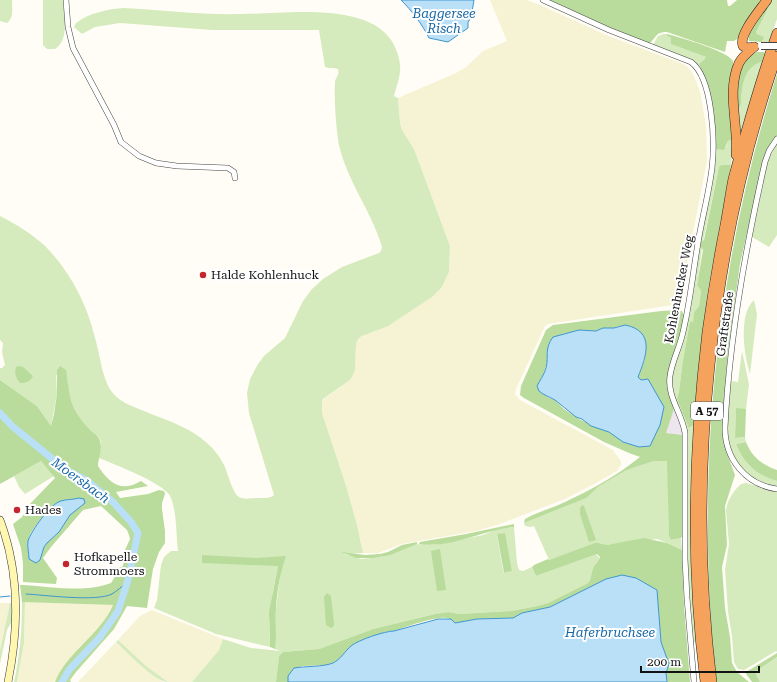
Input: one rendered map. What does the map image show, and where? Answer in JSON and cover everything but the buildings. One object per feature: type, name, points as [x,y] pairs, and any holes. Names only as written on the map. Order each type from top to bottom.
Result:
[{"type":"highway","points":[[730,197],[737,148],[734,101],[736,75],[742,59],[754,47],[747,48],[744,46],[742,38],[767,0]]},
{"type":"highway","name":"A 57","points":[[705,682],[698,604],[695,516],[698,429],[702,374],[711,306],[733,180],[755,99],[777,33]]},
{"type":"highway","name":"A 57","points":[[712,682],[705,604],[703,523],[703,472],[711,368],[720,294],[735,212],[751,143],[777,56]]},
{"type":"main road","points":[[0,520],[6,540],[15,584],[15,634],[8,682]]},
{"type":"street","points":[[66,0],[68,27],[73,48],[114,125],[121,142],[139,156],[156,162],[177,166],[223,167],[232,169],[234,172],[234,178]]},
{"type":"street","name":"Kohlenhucker Weg","points":[[543,0],[608,30],[691,62],[701,72],[708,96],[713,145],[712,169],[698,240],[685,324],[670,376],[671,395],[682,421],[685,434],[685,559],[687,604],[694,682]]},
{"type":"street","points":[[761,46],[777,46]]},
{"type":"street","name":"Graftstraße","points":[[777,139],[769,151],[765,162],[747,250],[734,329],[724,428],[728,450],[738,468],[748,478],[759,484],[777,489]]},
{"type":"shaded area","points":[[490,0],[527,0],[606,35],[683,64],[688,67],[693,74],[700,91],[706,125],[707,161],[679,304],[548,324],[545,326],[516,389],[515,394],[520,400],[613,450],[621,461],[621,465],[617,471],[565,499],[497,525],[476,531],[402,544],[378,553],[363,553],[357,525],[322,413],[322,405],[324,399],[350,380],[355,370],[356,344],[358,339],[442,287],[449,272],[450,246],[414,149],[402,130],[398,98],[456,73],[466,67],[483,51],[507,41]]},
{"type":"shaded area","points":[[674,407],[681,425],[683,435],[666,433]]},
{"type":"shaded area","points":[[25,602],[113,605],[104,621],[68,661],[55,682],[17,682],[24,643]]},
{"type":"shaded area","points":[[0,603],[10,603],[0,650]]},
{"type":"shaded area","points":[[152,610],[223,639],[219,650],[192,682],[168,682],[146,666],[118,640],[140,616]]},
{"type":"shaded area","points":[[116,642],[145,669],[163,682],[78,682]]},
{"type":"green space","points":[[0,0],[12,0],[12,16],[7,23],[0,21]]},
{"type":"green space","points":[[43,0],[63,0],[65,27],[63,39],[60,45],[55,49],[47,49],[43,45]]},
{"type":"green space","points":[[548,0],[727,0],[728,6],[730,6],[737,0],[762,0],[740,37],[734,41],[727,41],[725,52],[667,32],[658,34],[649,44],[622,34]]},
{"type":"green space","points":[[769,0],[777,0],[777,19],[769,42],[762,42],[763,37],[756,32],[769,4]]},
{"type":"green space","points":[[769,4],[756,32],[764,37],[762,42],[749,41],[752,27]]},
{"type":"green space","points":[[124,8],[225,14],[302,12],[325,13],[347,15],[367,21],[383,31],[394,45],[399,58],[400,72],[394,96],[398,98],[400,123],[402,130],[414,149],[450,246],[449,272],[442,287],[432,297],[388,326],[358,339],[356,344],[355,370],[353,375],[350,380],[323,399],[322,413],[346,486],[363,553],[344,554],[361,559],[381,557],[414,544],[439,544],[483,535],[498,529],[514,527],[519,570],[523,571],[532,567],[536,576],[596,554],[600,559],[588,583],[548,603],[537,606],[511,611],[459,614],[448,612],[435,614],[373,629],[319,649],[283,652],[279,656],[276,682],[192,682],[219,650],[223,639],[251,648],[280,651],[275,649],[276,610],[281,569],[285,557],[278,566],[273,590],[269,621],[270,647],[216,634],[154,608],[157,600],[161,565],[164,557],[171,551],[178,551],[175,515],[170,496],[166,491],[149,480],[99,458],[101,442],[79,418],[71,399],[67,378],[56,375],[57,394],[51,426],[37,406],[0,380],[0,368],[5,365],[2,352],[3,343],[0,340],[0,216],[24,230],[45,246],[70,277],[92,325],[106,380],[112,392],[125,403],[180,426],[201,438],[217,453],[221,459],[226,468],[232,487],[237,495],[246,499],[266,498],[274,495],[249,413],[247,393],[250,379],[258,364],[264,356],[285,338],[303,301],[312,289],[323,279],[342,267],[379,253],[382,247],[378,234],[353,184],[339,145],[335,106],[335,83],[338,75],[338,69],[325,67],[319,30],[212,30],[120,23],[95,27],[82,34],[74,27],[76,23],[81,20],[99,12]],"holes":[[[504,533],[512,571],[504,573],[503,571],[497,535]]]},
{"type":"green space","points":[[667,34],[667,36],[671,38],[672,44],[706,57],[706,59],[699,64],[699,67],[693,61],[653,45],[658,36]]},
{"type":"green space","points":[[667,34],[713,49],[729,57],[733,61],[733,139],[728,141],[724,150],[715,149],[710,93],[699,64],[706,57],[671,44],[671,38],[667,36]]},
{"type":"green space","points":[[757,52],[765,52],[762,62],[751,68],[747,73],[743,85],[741,104],[740,107],[737,107],[737,91],[741,68],[750,56]]},
{"type":"green space","points":[[762,62],[738,146],[737,107],[740,107],[741,104],[745,78],[751,68]]},
{"type":"green space","points":[[777,74],[777,135],[768,148],[763,162],[740,264],[728,351],[722,428],[725,448],[735,475],[725,506],[727,545],[722,567],[725,608],[730,637],[732,663],[737,672],[749,682],[716,682],[710,605],[708,528],[709,451],[715,375],[724,299],[738,223],[755,148]]},
{"type":"green space","points":[[733,139],[731,165],[721,165],[719,167],[703,242],[697,285],[701,291],[699,306],[694,312],[693,322],[690,321],[677,399],[690,428],[694,425],[692,471],[693,603],[696,642],[692,643],[687,552],[687,433],[673,393],[673,368],[683,339],[715,149],[726,147],[728,141]]},
{"type":"green space","points":[[777,143],[777,235],[769,247],[752,237],[767,165]]},
{"type":"green space","points":[[721,165],[731,165],[708,290],[698,372],[694,425],[689,428],[677,399],[690,321],[693,322],[694,312],[699,306],[701,291],[697,285],[703,250],[700,245],[704,240],[719,167]]},
{"type":"green space","points":[[754,300],[757,314],[750,374],[744,346],[744,325],[749,306]]},
{"type":"green space","points":[[678,310],[682,311],[684,315],[669,393],[674,407],[666,433],[683,435],[683,535],[681,538],[671,540],[669,536],[667,461],[654,461],[625,471],[598,487],[586,498],[524,523],[525,519],[565,502],[604,482],[640,457],[604,442],[520,395],[521,386],[546,330],[553,325]],"holes":[[[619,326],[645,359],[638,377],[641,380],[661,423],[656,431],[656,435],[628,443],[609,432],[579,419],[564,409],[555,400],[539,391],[540,380],[543,376],[547,362],[547,351],[562,334],[579,330],[596,331],[603,328],[614,328]]]},
{"type":"green space","points":[[742,351],[749,384],[746,409],[736,409],[735,438],[745,437],[746,442],[736,444],[747,463],[763,476],[777,481],[777,487],[760,481],[746,472],[735,459],[729,443],[727,420],[731,381],[738,382]]},
{"type":"green space","points":[[60,366],[66,370],[71,401],[82,420],[99,439],[101,447],[98,466],[102,472],[111,481],[122,486],[127,486],[141,481],[148,486],[116,492],[120,498],[148,494],[159,490],[164,491],[165,494],[162,509],[165,543],[159,552],[153,569],[147,608],[127,606],[114,629],[76,672],[70,680],[71,682],[55,682],[60,671],[75,652],[92,635],[107,616],[113,605],[22,602],[20,585],[79,589],[111,583],[116,575],[115,570],[123,566],[125,550],[130,539],[127,530],[101,506],[83,510],[43,558],[57,578],[56,584],[23,582],[21,548],[13,524],[28,511],[27,507],[55,478],[41,461],[0,484],[0,380],[37,406],[51,426],[57,394],[57,370]],"holes":[[[79,498],[82,506],[73,511],[59,532],[47,543],[42,554],[28,551],[29,537],[33,529],[49,510],[61,501]]]},
{"type":"green space","points":[[16,367],[23,367],[33,376],[29,381],[20,383],[15,372]]},
{"type":"green space","points":[[736,408],[746,409],[745,437],[735,438]]},
{"type":"green space","points":[[746,442],[751,452],[758,460],[777,470],[777,481],[763,476],[747,463],[736,444]]},
{"type":"green space","points":[[41,461],[54,476],[25,494],[19,487],[14,476]]},
{"type":"green space","points":[[668,461],[669,536],[671,540],[681,538],[682,550],[657,539],[607,545],[599,543],[549,560],[534,526],[525,526],[524,523],[585,498],[598,487],[625,471],[644,463]]},
{"type":"green space","points":[[746,483],[777,491],[777,652],[776,651],[744,670],[738,669],[734,662],[725,570],[729,544],[726,511],[729,500],[735,490],[741,484]]},
{"type":"green space","points":[[582,505],[584,506],[596,540],[589,542],[580,514],[580,508]]},
{"type":"green space","points":[[514,524],[514,527],[455,542],[431,545],[419,544],[420,542]]},
{"type":"green space","points":[[505,533],[512,571],[504,573],[497,534]]},
{"type":"green space","points":[[644,538],[667,543],[682,550],[684,606],[690,682],[667,682],[666,673],[669,664],[661,642],[657,590],[636,578],[606,579],[550,607],[522,613],[513,618],[477,619],[455,623],[447,618],[442,618],[420,622],[394,631],[388,631],[379,635],[371,636],[335,662],[326,665],[302,666],[288,676],[288,682],[276,682],[279,656],[283,652],[319,649],[373,629],[435,614],[448,612],[459,614],[511,611],[548,603],[588,583],[600,557],[597,554],[536,576],[532,567],[534,565],[595,543],[607,545]]},
{"type":"green space","points":[[417,542],[417,544],[390,555],[374,558],[356,558],[341,552],[365,555],[380,554],[402,545]]},
{"type":"green space","points":[[440,549],[446,590],[437,591],[431,551]]},
{"type":"green space","points":[[202,555],[256,558],[286,556],[280,575],[277,595],[275,649],[270,647],[269,612],[278,566],[202,563]]},
{"type":"green space","points":[[327,593],[331,596],[334,626],[331,628],[326,625],[324,597]]},
{"type":"green space","points":[[22,602],[25,602],[24,643],[17,682],[14,682],[18,662],[22,623]]},
{"type":"green space","points":[[10,603],[13,603],[13,619],[7,630],[0,664],[0,650]]},
{"type":"green space","points":[[118,640],[146,666],[168,682],[162,681],[141,666],[116,642]]},
{"type":"green space","points":[[777,653],[777,657],[755,672],[760,682],[752,682],[746,672]]},
{"type":"green space","points":[[777,657],[777,682],[760,682],[755,672]]},
{"type":"water","name":"Baggersee Risch","points":[[401,0],[474,0],[471,18],[468,22],[468,28],[448,42],[429,38],[416,18]]},
{"type":"water","points":[[625,325],[635,328],[645,339],[646,353],[638,377],[641,380],[648,379],[664,407],[660,425],[650,446],[639,447],[623,442],[609,432],[591,426],[582,419],[576,417],[555,400],[543,394],[539,391],[537,386],[546,368],[548,349],[550,341],[553,337],[579,330],[596,331],[603,328],[614,328]]},
{"type":"water","points":[[79,498],[84,499],[85,503],[70,515],[59,532],[47,543],[44,547],[40,560],[36,563],[29,559],[28,541],[42,518],[57,503],[63,500]]},
{"type":"water","name":"Haferbruchsee","points":[[622,575],[636,578],[657,590],[661,642],[669,664],[666,673],[667,682],[288,682],[288,676],[294,668],[333,663],[351,646],[359,641],[384,632],[394,631],[438,619],[451,619],[455,623],[477,619],[513,618],[522,613],[550,607],[606,579]]},
{"type":"waterway","name":"Moersbach","points":[[0,413],[12,426],[65,469],[86,480],[113,502],[131,522],[138,533],[128,580],[118,611],[100,637],[69,670],[62,682]]},
{"type":"waterway","points":[[26,594],[94,598],[112,594],[127,583]]},
{"type":"waterway","points":[[0,597],[10,596]]},
{"type":"place","name":"Halde Kohlenhuck","points":[[203,275]]},
{"type":"place","name":"Hades","points":[[17,510]]},
{"type":"place","name":"Hofkapelle Strommoers","points":[[66,564]]}]
